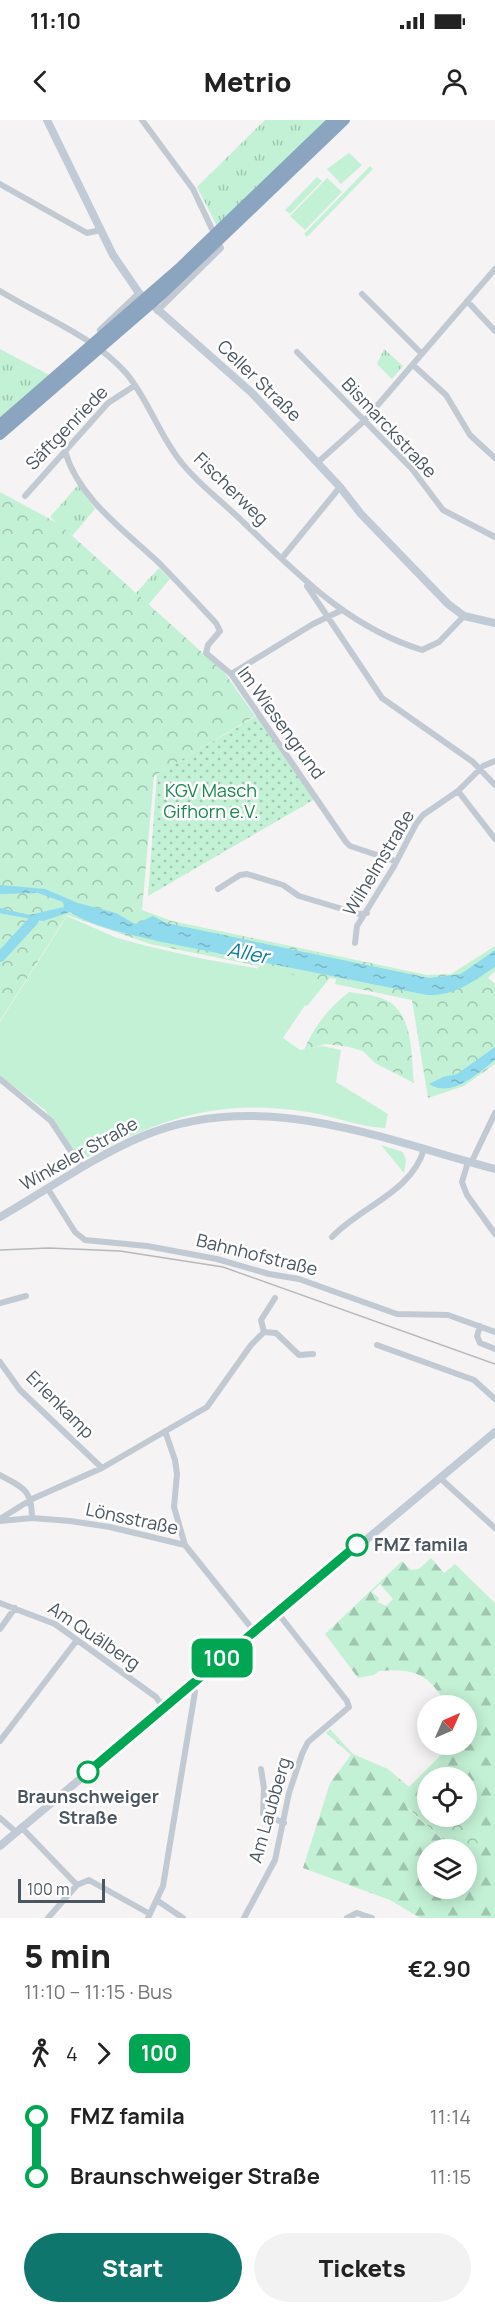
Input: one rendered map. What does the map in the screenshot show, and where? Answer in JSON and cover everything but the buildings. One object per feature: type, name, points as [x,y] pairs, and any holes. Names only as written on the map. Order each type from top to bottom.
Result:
[{"type":"highway","points":[[234,223],[333,120]]},
{"type":"highway","points":[[0,424],[89,350],[234,223],[345,120]]},
{"type":"highway","points":[[0,435],[89,350]]},
{"type":"street","name":"Celler Straße","points":[[47,120],[101,230],[122,269],[139,293],[252,393],[340,487],[383,538],[448,604],[464,616],[495,622]]},
{"type":"street","points":[[142,120],[193,189],[221,248],[157,311]]},
{"type":"street","points":[[0,184],[87,233],[101,230]]},
{"type":"street","points":[[317,463],[364,421],[495,269]]},
{"type":"street","name":"Fischerweg","points":[[0,291],[126,373],[182,463],[306,583],[340,611],[396,640],[422,650],[439,642],[464,616]]},
{"type":"street","points":[[89,350],[139,293]]},
{"type":"street","points":[[362,294],[422,354]]},
{"type":"street","points":[[467,302],[495,331]]},
{"type":"street","name":"Bismarckstraße","points":[[297,352],[412,469],[443,510],[495,536]]},
{"type":"street","points":[[413,365],[446,395],[470,435],[495,458]]},
{"type":"street","name":"Säftgenriede","points":[[25,496],[108,403],[134,386]]},
{"type":"street","name":"Im Wiesengrund","points":[[65,451],[75,474],[100,508],[160,564],[216,623],[220,631],[208,645],[206,653],[231,674],[346,842],[350,846],[395,861]]},
{"type":"street","points":[[282,558],[340,487]]},
{"type":"street","points":[[306,583],[327,619],[382,698],[480,769],[495,785]]},
{"type":"street","points":[[231,674],[313,624],[340,611]]},
{"type":"street","name":"Wilhelmstraße","points":[[355,943],[357,926],[367,913],[423,815],[458,791],[480,769],[495,760]]},
{"type":"street","points":[[458,791],[495,839]]},
{"type":"street","points":[[218,889],[240,875],[247,874],[284,885],[299,896],[359,914],[367,913]]},
{"type":"street","points":[[0,1079],[51,1121],[82,1168]]},
{"type":"street","points":[[495,1113],[462,1182],[467,1195],[495,1234]]},
{"type":"street","name":"Winkeler Straße","points":[[0,1217],[130,1142],[167,1128],[216,1118],[242,1116],[307,1119],[495,1169]]},
{"type":"street","points":[[332,1238],[408,1178],[419,1164],[424,1149]]},
{"type":"street","name":"Bahnhofstraße","points":[[48,1189],[75,1232],[85,1240],[147,1246],[217,1258],[269,1274],[299,1279],[398,1314],[448,1315],[495,1332]]},
{"type":"street","points":[[0,1303],[26,1296]]},
{"type":"street","points":[[264,1332],[261,1320],[275,1298]]},
{"type":"street","points":[[480,1326],[477,1336],[480,1343],[495,1349]]},
{"type":"street","points":[[264,1332],[276,1334],[299,1355],[313,1354]]},
{"type":"street","points":[[0,1520],[32,1499],[102,1468],[207,1407],[251,1345],[264,1332]]},
{"type":"street","points":[[377,1345],[474,1380],[495,1399]]},
{"type":"street","name":"Erlenkamp","points":[[0,1362],[21,1390],[102,1468]]},
{"type":"street","points":[[165,1431],[175,1460],[174,1507],[185,1545]]},
{"type":"street","points":[[0,1846],[21,1831],[254,1631],[495,1432]]},
{"type":"street","points":[[0,1475],[24,1489],[32,1499],[32,1518]]},
{"type":"street","points":[[440,1478],[495,1528]]},
{"type":"street","name":"Lönsstraße","points":[[0,1520],[32,1518],[110,1527],[185,1545],[254,1631]]},
{"type":"street","name":"Am Quälberg","points":[[0,1603],[44,1618],[156,1697],[164,1708]]},
{"type":"street","points":[[0,1629],[15,1608]]},
{"type":"street","name":"Am Laubberg","points":[[244,1918],[275,1860],[295,1773],[308,1742],[349,1707],[347,1701],[277,1612]]},
{"type":"street","points":[[0,1741],[77,1640]]},
{"type":"street","points":[[48,1918],[83,1881],[94,1881],[149,1916],[158,1901],[163,1886],[195,1692],[192,1684]]},
{"type":"street","points":[[261,1769],[264,1788],[263,1814],[284,1823]]},
{"type":"street","points":[[0,1818],[21,1831],[77,1885]]},
{"type":"street","points":[[158,1901],[183,1918]]},
{"type":"street","points":[[348,1916],[357,1912],[372,1918]]},
{"type":"green space","points":[[265,120],[327,120],[218,228],[197,187]]},
{"type":"green space","points":[[349,153],[362,165],[341,184],[327,169]]},
{"type":"green space","points":[[370,166],[373,169],[307,237],[304,234]]},
{"type":"green space","points":[[317,177],[322,181],[290,214],[285,210]]},
{"type":"green space","points":[[327,178],[342,192],[305,230],[290,216]]},
{"type":"green space","points":[[0,349],[51,376],[0,418]]},
{"type":"green space","points":[[384,349],[403,366],[392,379],[377,364]]},
{"type":"green space","points":[[78,485],[95,509],[72,536],[50,517]]},
{"type":"green space","points":[[0,492],[59,524],[224,672],[255,716],[154,776],[142,910],[172,921],[427,975],[451,974],[495,946],[495,971],[488,978],[495,984],[495,1064],[464,1086],[428,1098],[412,1000],[335,984],[336,979],[330,978],[307,1006],[253,976],[259,966],[150,944],[67,915],[0,1021]]},
{"type":"green space","points":[[159,568],[170,579],[148,605],[136,593]]},
{"type":"green space","name":"KGV Masch Gifhorn e.V.","points":[[258,715],[315,799],[148,896],[157,774]]},
{"type":"green space","points":[[67,916],[117,938],[151,947],[322,980],[283,1038],[300,1050],[322,1046],[341,1050],[336,1082],[388,1114],[385,1128],[277,1108],[220,1110],[168,1121],[88,1157],[75,1153],[45,1110],[0,1076],[0,1022]]},
{"type":"green space","points":[[349,992],[381,998],[398,1010],[408,1029],[414,1083],[375,1063],[363,1051],[326,1044],[304,1050],[323,1018]]},
{"type":"green space","points":[[381,1145],[403,1152],[406,1160],[404,1173]]},
{"type":"green space","points":[[431,1558],[444,1573],[455,1564],[495,1603],[495,1918],[420,1918],[390,1900],[303,1868],[330,1783],[351,1755],[326,1733],[330,1729],[353,1754],[388,1769],[409,1787],[417,1779],[417,1798],[407,1808],[417,1817],[417,1827],[428,1827],[442,1839],[417,1839],[417,1899],[477,1899],[477,1842],[479,1840],[465,1827],[477,1827],[477,1767],[429,1767],[441,1755],[477,1755],[477,1695],[440,1695],[427,1680],[411,1672],[379,1671],[374,1675],[358,1678],[325,1634],[402,1561],[411,1570],[419,1569]],"holes":[[[380,1584],[393,1599],[386,1606],[378,1602],[379,1598],[372,1592]]]},
{"type":"green space","points":[[417,1797],[417,1816],[407,1807]]},
{"type":"green space","points":[[429,1827],[465,1827],[480,1840],[477,1843],[477,1839],[442,1839]]},
{"type":"water","name":"Aller","points":[[0,885],[45,889],[78,903],[116,913],[135,924],[153,916],[166,923],[429,978],[461,974],[495,950],[495,967],[455,991],[427,995],[157,941],[100,926],[70,912],[43,921],[3,914],[0,913],[0,908],[29,915],[64,907],[63,902],[38,893],[0,894]]},
{"type":"water","points":[[495,1047],[495,1060],[473,1077],[447,1088],[438,1088],[429,1084],[443,1077],[457,1074]]},
{"type":"waterway","points":[[0,957],[34,920]]},
{"type":"railway","points":[[0,1250],[49,1248],[120,1251],[223,1267],[495,1364]]},
{"type":"bus line","name":"100","points":[[88,1772],[357,1545]]},
{"type":"place","name":"FMZ famila","points":[[357,1545]]},
{"type":"place","name":"Braunschweiger Straße","points":[[88,1772]]}]
